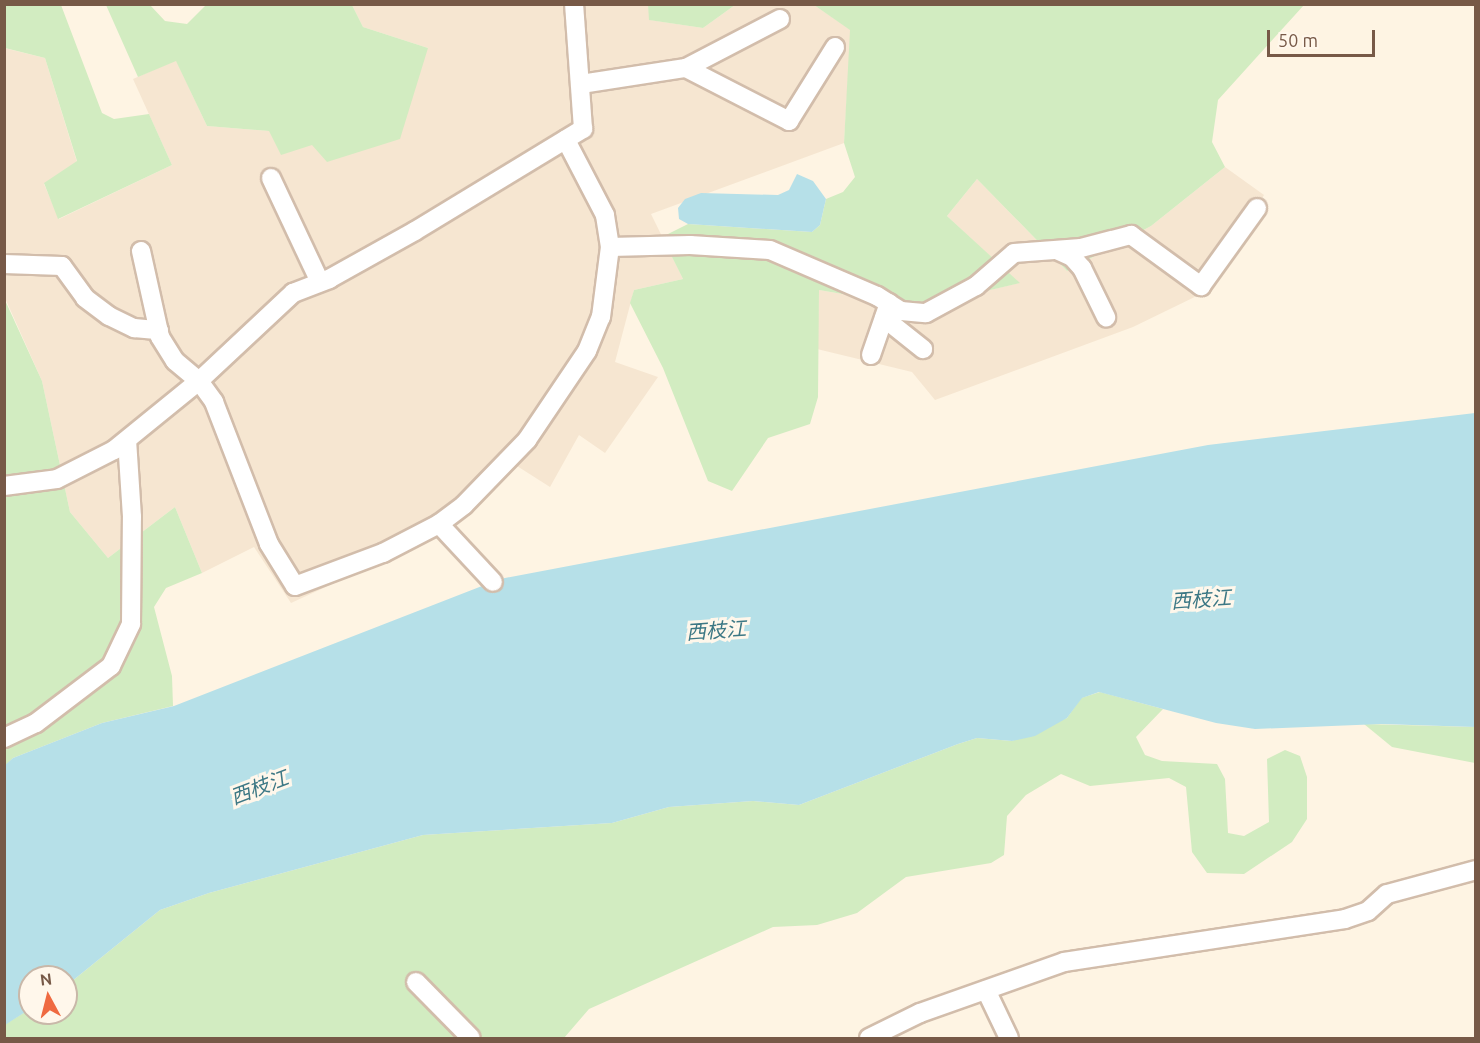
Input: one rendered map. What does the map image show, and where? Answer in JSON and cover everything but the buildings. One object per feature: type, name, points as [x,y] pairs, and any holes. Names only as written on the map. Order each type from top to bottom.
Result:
[{"type":"street","points":[[4,486],[57,479],[127,440],[199,381],[293,293],[320,282],[415,231],[583,129],[574,4]]},
{"type":"street","points":[[580,84],[686,68],[780,19]]},
{"type":"street","points":[[686,68],[789,121],[835,47]]},
{"type":"street","points":[[141,251],[159,330],[175,361],[199,381],[214,402],[269,544],[295,586],[383,553],[439,524],[464,505],[526,440],[587,351],[601,316],[610,247],[605,215],[566,140]]},
{"type":"street","points":[[270,178],[320,282]]},
{"type":"street","points":[[887,310],[926,313],[976,286],[1014,253],[1059,251],[1131,235],[1201,286],[1257,208]]},
{"type":"street","points":[[610,247],[690,245],[770,250],[887,310],[923,349]]},
{"type":"street","points":[[1059,251],[1072,257],[1082,268],[1106,317]]},
{"type":"street","points":[[4,264],[62,266],[85,298],[109,316],[134,328],[159,330]]},
{"type":"street","points":[[871,355],[887,310]]},
{"type":"street","points":[[4,738],[36,723],[111,666],[131,624],[132,517],[127,440]]},
{"type":"street","points":[[439,524],[493,582]]},
{"type":"street","points":[[869,1038],[920,1013],[1064,962],[1345,919],[1368,911],[1387,894],[1476,870]]},
{"type":"street","points":[[416,982],[471,1038]]},
{"type":"street","points":[[986,990],[1009,1038]]},
{"type":"shaded area","points":[[352,5],[648,5],[650,20],[703,28],[735,5],[814,5],[851,30],[844,143],[651,214],[683,279],[634,290],[615,362],[658,377],[605,453],[579,435],[550,487],[517,466],[443,533],[291,603],[254,547],[202,573],[175,507],[108,558],[70,512],[42,381],[5,298],[4,48],[45,58],[77,162],[44,184],[59,219],[172,165],[133,79],[176,60],[207,126],[269,131],[428,48],[363,27]]},
{"type":"shaded area","points":[[1225,167],[1264,195],[1207,291],[1133,327],[935,400],[912,372],[817,349],[819,290],[918,307],[1019,283],[947,216],[977,179],[1067,271],[1151,226]]},
{"type":"green space","points":[[5,4],[61,5],[102,113],[114,119],[149,114],[172,165],[58,219],[44,183],[77,161],[45,58],[5,48]]},
{"type":"green space","points":[[648,4],[735,5],[703,28],[649,20]]},
{"type":"green space","points":[[106,5],[150,5],[165,21],[187,24],[206,5],[352,5],[363,27],[428,48],[400,139],[327,162],[312,145],[281,155],[269,131],[207,126],[176,61],[138,77]]},
{"type":"green space","points":[[814,5],[1304,5],[1218,100],[1212,142],[1225,167],[1151,226],[1067,271],[977,179],[947,216],[1020,283],[918,307],[819,290],[818,397],[810,424],[768,438],[732,491],[708,481],[663,368],[630,303],[634,290],[683,279],[662,237],[688,224],[812,232],[820,225],[826,199],[843,192],[855,177],[844,143],[850,30]]},
{"type":"green space","points":[[4,298],[42,381],[70,512],[108,558],[175,507],[202,573],[166,588],[154,607],[172,676],[173,706],[102,723],[13,758],[5,766]]},
{"type":"green space","points":[[1100,692],[1163,709],[1136,737],[1145,755],[1162,761],[1217,764],[1225,779],[1228,833],[1244,836],[1269,822],[1267,759],[1285,750],[1300,756],[1307,777],[1307,819],[1292,842],[1244,874],[1207,873],[1192,852],[1186,787],[1169,778],[1090,786],[1061,774],[1026,795],[1007,816],[1004,855],[991,863],[906,877],[857,913],[817,925],[773,927],[589,1009],[564,1038],[5,1038],[4,1025],[18,1016],[18,1025],[78,1025],[78,976],[160,910],[209,893],[423,835],[612,823],[669,807],[753,801],[799,805],[977,738],[1012,741],[1067,718],[1081,698]]},
{"type":"green space","points":[[1364,724],[1475,727],[1475,763],[1392,747]]},
{"type":"water","points":[[797,174],[813,181],[826,199],[820,225],[812,232],[688,224],[679,219],[678,208],[685,199],[701,193],[778,195],[789,190]]},
{"type":"water","name":"西枝江","points":[[1475,413],[1475,727],[1381,724],[1255,729],[1216,723],[1099,692],[1082,698],[1067,718],[1035,736],[1012,741],[977,738],[799,805],[753,801],[669,807],[612,823],[423,835],[209,893],[160,910],[78,976],[78,965],[18,965],[18,1017],[5,1025],[4,766],[13,758],[102,723],[174,706],[500,579],[1208,445]]}]
